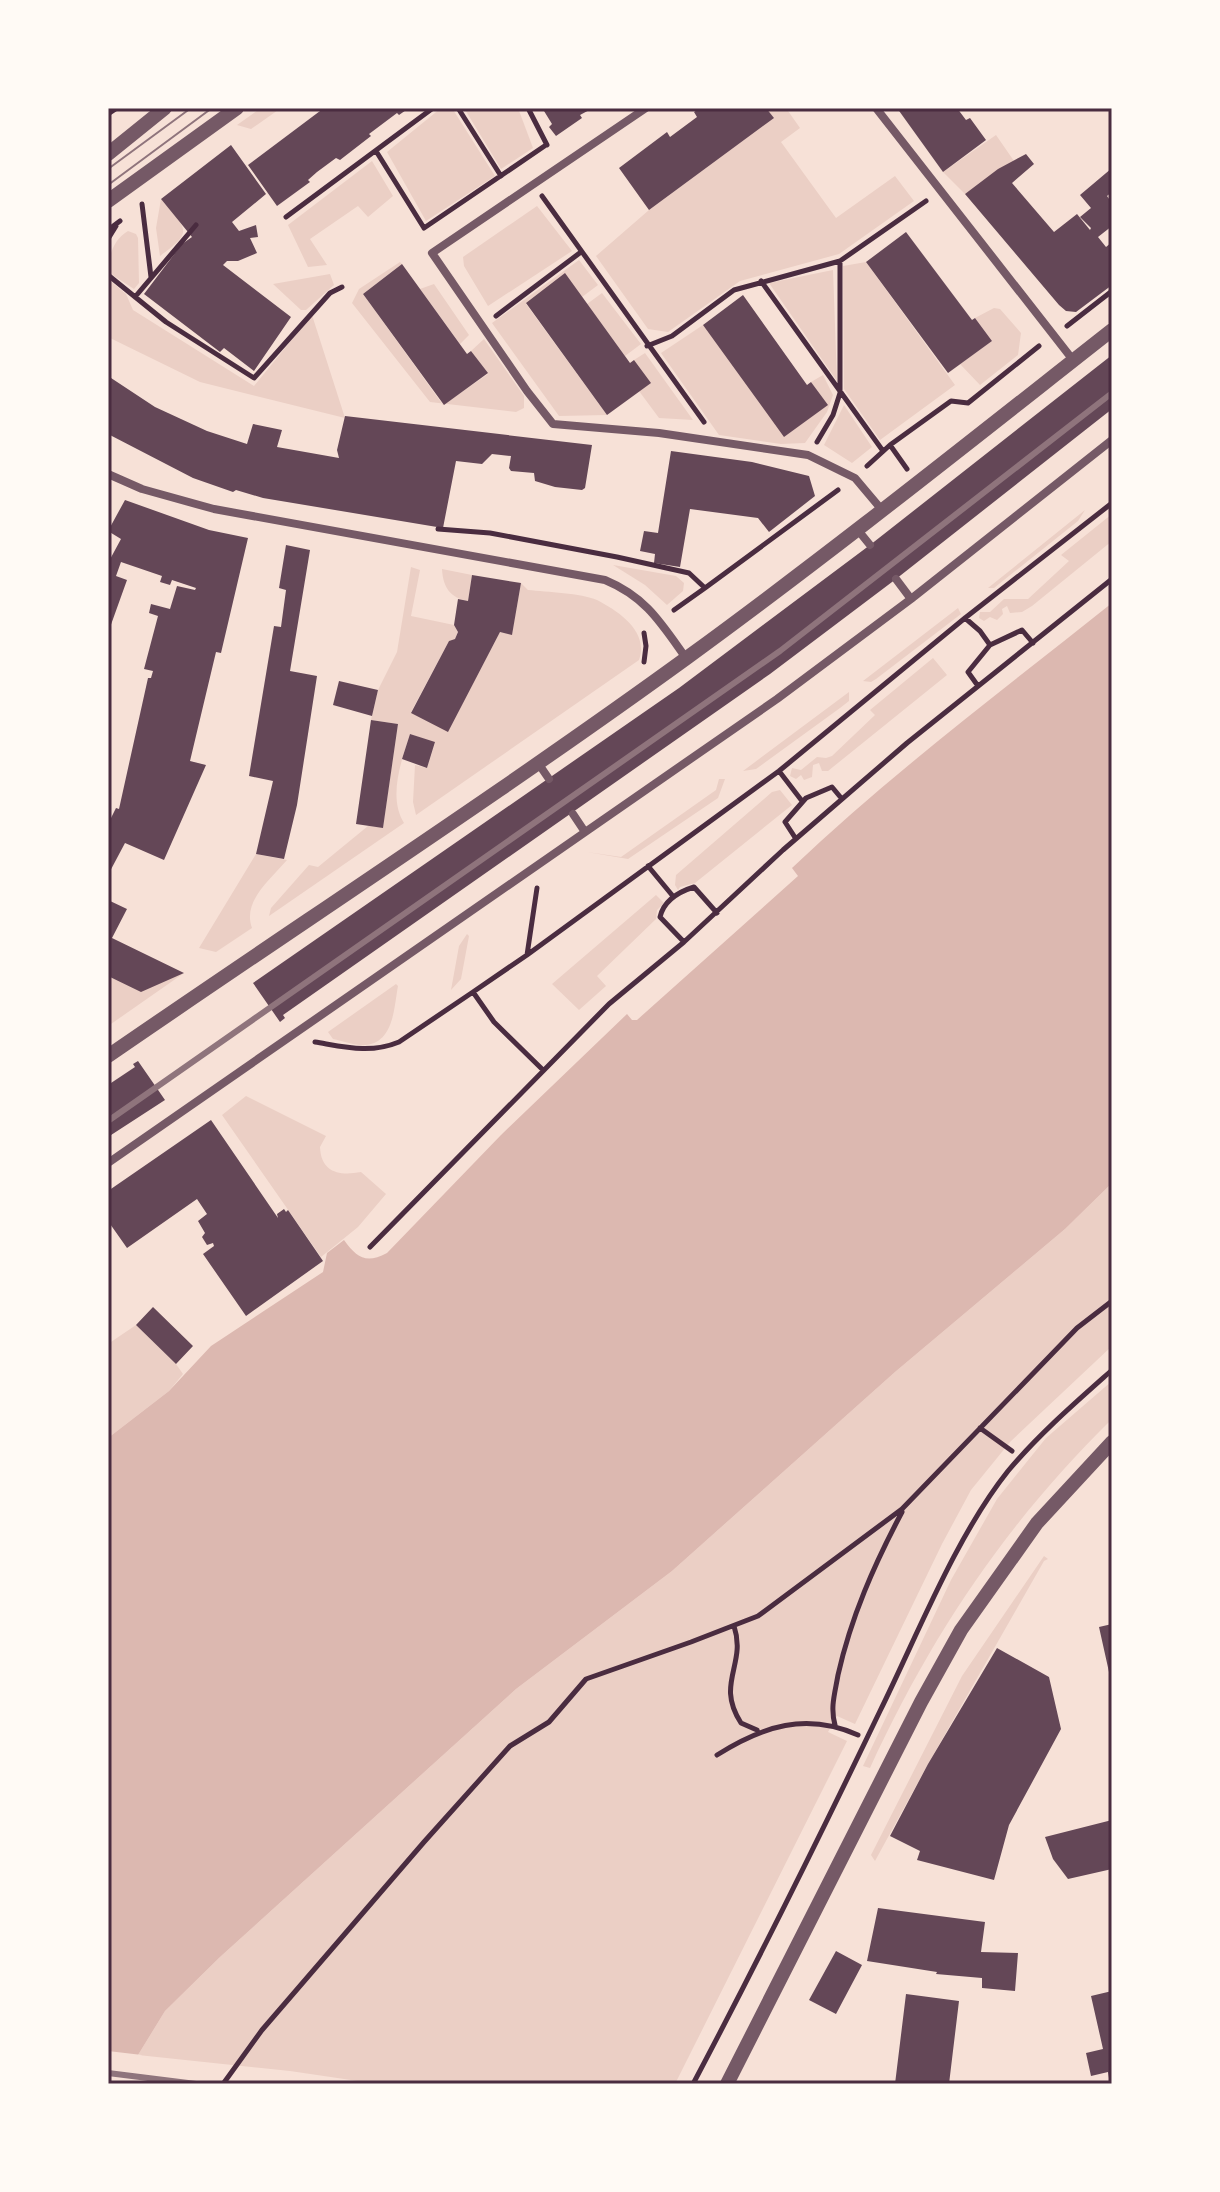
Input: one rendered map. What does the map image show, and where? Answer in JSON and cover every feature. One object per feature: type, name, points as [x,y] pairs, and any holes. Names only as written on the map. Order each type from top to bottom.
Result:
[{"type":"street","points":[[108,154],[165,108]]},
{"type":"street","points":[[108,201],[237,108]]},
{"type":"street","points":[[646,108],[435,251],[482,326],[553,424],[659,433],[808,455],[855,478],[882,510]]},
{"type":"street","points":[[876,108],[1073,360]]},
{"type":"street","points":[[108,1056],[538,763],[686,658],[1112,330]]},
{"type":"street","points":[[108,1163],[777,699],[911,599],[1112,440]]},
{"type":"street","points":[[108,474],[142,489],[214,509],[605,580],[626,588],[647,605],[686,658]]},
{"type":"street","points":[[857,529],[870,545]]},
{"type":"street","points":[[896,579],[911,599]]},
{"type":"street","points":[[538,763],[549,779]]},
{"type":"street","points":[[573,814],[585,832]]},
{"type":"street","points":[[727,2084],[921,1702],[961,1630],[1037,1523],[1112,1442]]},
{"type":"path","points":[[108,114],[117,108]]},
{"type":"path","points":[[286,217],[433,108]]},
{"type":"path","points":[[458,108],[501,176]]},
{"type":"path","points":[[528,108],[560,167]]},
{"type":"path","points":[[424,228],[546,145]]},
{"type":"path","points":[[376,151],[435,251]]},
{"type":"path","points":[[534,184],[647,346],[719,442]]},
{"type":"path","points":[[647,346],[672,336],[734,290],[840,261],[939,192]]},
{"type":"path","points":[[142,204],[151,278]]},
{"type":"path","points":[[108,239],[118,222]]},
{"type":"path","points":[[135,297],[196,225]]},
{"type":"path","points":[[482,326],[581,252]]},
{"type":"path","points":[[808,455],[833,415],[840,393],[840,261]]},
{"type":"path","points":[[108,275],[166,322],[254,378],[330,293],[342,287]]},
{"type":"path","points":[[761,281],[883,451]]},
{"type":"path","points":[[644,663],[644,632],[659,620],[855,478],[883,451],[951,401],[968,403],[1112,291]]},
{"type":"path","points":[[290,1036],[364,1050],[388,1047],[399,1042],[527,955],[779,771],[965,618],[1112,503]]},
{"type":"path","points":[[435,528],[490,533],[689,573],[705,588]]},
{"type":"path","points":[[370,1247],[609,1004],[717,913],[842,799],[1112,579]]},
{"type":"path","points":[[965,618],[990,645]]},
{"type":"path","points":[[978,686],[968,672],[990,645],[1022,630],[1033,643]]},
{"type":"path","points":[[779,771],[802,801]]},
{"type":"path","points":[[796,839],[785,822],[802,801],[830,787],[842,799]]},
{"type":"path","points":[[527,955],[541,862]]},
{"type":"path","points":[[648,866],[672,895]]},
{"type":"path","points":[[684,942],[660,917],[672,895],[694,887],[717,913]]},
{"type":"path","points":[[473,992],[494,1022],[543,1070]]},
{"type":"path","points":[[223,2084],[262,2030],[510,1746],[549,1722],[586,1679],[758,1616],[904,1506],[1077,1328],[1112,1301]]},
{"type":"path","points":[[693,2084],[812,1853],[952,1563],[987,1501],[1008,1472],[1051,1425],[1112,1370]]},
{"type":"path","points":[[980,1428],[1012,1451]]},
{"type":"path","points":[[835,1725],[831,1710],[846,1637],[870,1572],[904,1506]]},
{"type":"path","points":[[734,1626],[738,1648],[729,1695],[741,1723],[758,1731]]},
{"type":"path","points":[[717,1755],[758,1731],[789,1724],[835,1725],[858,1735]]},
{"type":"shaded area","points":[[261,108],[281,108],[251,129],[237,125]]},
{"type":"shaded area","points":[[441,108],[452,108],[495,176],[426,221],[387,152]]},
{"type":"shaded area","points":[[464,108],[518,108],[533,148],[501,169]]},
{"type":"shaded area","points":[[766,108],[786,108],[800,128],[781,142],[836,218],[895,176],[914,201],[839,254],[740,281],[668,332],[648,329],[596,256],[649,210],[773,118]]},
{"type":"shaded area","points":[[996,135],[1014,161],[965,194],[943,172]]},
{"type":"shaded area","points":[[372,161],[393,196],[368,217],[358,206],[310,239],[327,265],[308,267],[288,225]]},
{"type":"shaded area","points":[[161,199],[183,229],[179,240],[160,256],[156,228]]},
{"type":"shaded area","points":[[537,206],[572,251],[488,306],[464,266],[463,257]]},
{"type":"shaded area","points":[[128,231],[138,238],[139,283],[134,289],[108,272],[113,248]]},
{"type":"shaded area","points":[[579,260],[598,285],[582,297],[565,274],[526,304],[607,415],[559,416],[492,323]]},
{"type":"shaded area","points":[[400,262],[402,264],[363,294],[442,403],[430,402],[352,303],[359,289]]},
{"type":"shaded area","points":[[866,262],[955,385],[880,440],[844,389],[843,266]]},
{"type":"shaded area","points":[[833,270],[837,381],[769,283]]},
{"type":"shaded area","points":[[330,274],[334,285],[306,310],[301,310],[273,284]]},
{"type":"shaded area","points":[[108,279],[126,294],[133,310],[254,386],[312,315],[345,418],[200,382],[108,337]]},
{"type":"shaded area","points":[[434,284],[469,335],[460,344],[420,289]]},
{"type":"shaded area","points":[[602,293],[641,344],[625,356],[587,304]]},
{"type":"shaded area","points":[[994,308],[1000,309],[1021,333],[1018,355],[980,385],[960,364],[992,341],[975,318]]},
{"type":"shaded area","points":[[703,325],[827,405],[811,382],[823,375],[833,395],[827,412],[805,443],[781,444],[719,435],[661,353]]},
{"type":"shaded area","points":[[484,339],[524,396],[524,408],[516,412],[445,404],[488,374],[471,351]]},
{"type":"shaded area","points":[[645,353],[693,420],[659,418],[639,391],[634,360]]},
{"type":"shaded area","points":[[844,405],[872,447],[852,463],[824,445]]},
{"type":"shaded area","points":[[1085,510],[1078,521],[994,588],[988,588]]},
{"type":"shaded area","points":[[1112,514],[1112,541],[1032,606],[1022,612],[1010,613],[1007,606],[997,620],[990,617],[984,621],[979,618],[980,612],[990,612],[1004,599],[1028,599],[1069,561],[1061,555]]},
{"type":"shaded area","points":[[613,565],[676,576],[684,583],[683,591],[667,605],[645,585]]},
{"type":"shaded area","points":[[411,567],[420,570],[411,616],[454,625],[458,632],[455,639],[449,641],[411,712],[448,731],[500,632],[512,634],[521,583],[528,590],[573,594],[597,600],[615,610],[630,624],[640,640],[639,660],[416,815],[413,802],[415,765],[427,768],[435,743],[410,734],[396,791],[399,813],[404,823],[269,916],[271,908],[309,865],[318,867],[368,826],[383,827],[398,724],[371,720],[378,690],[397,652]]},
{"type":"shaded area","points":[[442,569],[472,575],[468,601],[449,591]]},
{"type":"shaded area","points":[[1112,603],[1112,1183],[1065,1229],[895,1372],[672,1571],[516,1689],[220,1957],[165,2011],[138,2055],[108,2079],[108,1438],[169,1391],[211,1346],[323,1272],[327,1253],[344,1240],[362,1257],[373,1258],[387,1253],[501,1135],[627,1014],[632,1020],[637,1020],[798,876],[792,868],[830,833],[949,732]]},
{"type":"shaded area","points":[[958,608],[961,614],[876,679],[863,681]]},
{"type":"shaded area","points":[[933,658],[947,675],[828,771],[822,771],[819,763],[813,765],[812,777],[804,780],[801,775],[796,779],[790,776],[792,768],[801,770],[817,757],[832,756],[875,715],[870,710]]},
{"type":"shaded area","points":[[849,692],[849,701],[840,708],[756,769],[743,771]]},
{"type":"shaded area","points":[[719,779],[725,779],[718,798],[628,859],[587,852],[621,857],[716,790]]},
{"type":"shaded area","points":[[780,790],[792,805],[695,883],[678,890],[676,875],[772,792]]},
{"type":"shaded area","points":[[256,854],[287,860],[254,900],[250,918],[252,928],[216,952],[199,948]]},
{"type":"shaded area","points":[[656,895],[664,903],[657,910],[656,919],[597,976],[606,986],[579,1010],[552,984]]},
{"type":"shaded area","points":[[467,934],[461,979],[451,990],[459,946]]},
{"type":"shaded area","points":[[184,973],[111,1024],[108,1022],[108,976]]},
{"type":"shaded area","points":[[396,984],[394,1013],[382,1037],[366,1045],[333,1039],[328,1032]]},
{"type":"shaded area","points":[[246,1096],[326,1136],[320,1147],[321,1156],[328,1167],[339,1173],[361,1172],[386,1194],[358,1227],[321,1257],[222,1115]]},
{"type":"shaded area","points":[[1112,1183],[1112,1346],[1010,1442],[971,1490],[855,1724],[837,1716],[828,1732],[847,1741],[675,2084],[378,2084],[138,2055],[165,2011],[220,1957],[516,1689],[672,1571],[895,1372],[1065,1229]]},
{"type":"shaded area","points":[[136,1325],[183,1374],[169,1391],[108,1438],[108,1344]]},
{"type":"shaded area","points":[[1112,1381],[1112,1419],[1038,1498],[974,1582],[919,1672],[870,1768],[863,1766],[951,1580],[997,1499],[1046,1438]]},
{"type":"shaded area","points":[[1044,1556],[1048,1559],[1044,1561],[875,1861],[871,1855],[962,1676]]},
{"type":"pier","points":[[108,2051],[142,2055],[108,2083]]},
{"type":"building","points":[[324,108],[409,108],[369,134],[371,136],[340,160],[336,158],[317,172],[308,180],[310,182],[277,206],[248,165]]},
{"type":"building","points":[[550,108],[593,108],[556,136],[549,127],[552,124],[544,111]]},
{"type":"building","points":[[700,108],[766,108],[774,118],[649,210],[619,168],[667,132],[670,137],[697,117],[694,112]]},
{"type":"building","points":[[897,108],[957,108],[966,120],[970,118],[986,140],[943,172]]},
{"type":"building","points":[[231,145],[266,194],[232,222],[239,231],[256,225],[258,237],[250,238],[257,253],[238,261],[227,261],[223,265],[291,317],[254,371],[224,348],[220,352],[144,294],[182,244],[192,237],[161,199]]},
{"type":"building","points":[[1026,154],[1034,164],[1012,183],[1054,232],[1077,214],[1090,230],[1080,217],[1091,208],[1080,195],[1112,168],[1112,192],[1107,196],[1112,203],[1112,226],[1098,237],[1106,247],[1112,242],[1112,285],[1076,312],[1066,311],[1059,305],[965,194],[998,169]]},
{"type":"building","points":[[906,232],[972,320],[975,318],[992,341],[948,373],[866,262]]},
{"type":"building","points":[[402,264],[467,354],[471,351],[488,373],[444,405],[363,294]]},
{"type":"building","points":[[565,273],[630,363],[634,360],[651,383],[607,415],[526,303]]},
{"type":"building","points":[[743,295],[807,385],[811,382],[828,405],[784,437],[703,325]]},
{"type":"building","points":[[1112,355],[1112,409],[770,674],[283,1015],[285,1018],[280,1022],[253,983],[679,688],[870,545]]},
{"type":"building","points":[[108,376],[155,407],[207,431],[247,444],[253,424],[282,430],[277,447],[339,458],[337,450],[345,416],[592,445],[585,488],[555,487],[535,481],[534,473],[511,471],[511,456],[492,454],[482,464],[456,461],[443,528],[263,498],[236,490],[233,492],[193,478],[108,434]]},
{"type":"building","points":[[671,451],[752,462],[809,476],[815,496],[769,532],[758,518],[690,509],[680,567],[654,563],[655,554],[640,551],[644,531],[658,533]]},
{"type":"building","points":[[125,500],[209,530],[248,538],[221,653],[216,652],[190,761],[206,765],[164,860],[125,843],[108,875],[108,824],[116,808],[119,809],[148,678],[151,678],[153,671],[144,669],[158,616],[149,613],[151,604],[170,609],[177,586],[196,588],[172,580],[170,585],[160,582],[162,576],[121,562],[116,576],[127,580],[108,633],[108,563],[121,539],[108,531]]},
{"type":"building","points":[[286,545],[310,550],[290,671],[317,676],[297,805],[284,859],[256,854],[273,781],[249,776],[274,626],[281,627],[286,590],[279,588]]},
{"type":"building","points":[[472,575],[521,583],[512,635],[500,632],[448,732],[411,713],[449,641],[455,639],[458,632],[454,625],[458,599],[468,601]]},
{"type":"building","points":[[339,681],[378,690],[372,716],[333,705]]},
{"type":"building","points":[[371,720],[398,724],[383,828],[356,824]]},
{"type":"building","points":[[410,734],[435,742],[427,768],[402,759]]},
{"type":"building","points":[[108,900],[127,909],[112,938],[184,973],[141,992],[108,976]]},
{"type":"building","points":[[138,1061],[165,1100],[108,1137],[108,1085],[135,1067],[133,1064]]},
{"type":"building","points":[[211,1120],[278,1218],[277,1214],[288,1210],[323,1261],[246,1316],[203,1254],[214,1246],[213,1243],[207,1245],[202,1237],[205,1233],[198,1221],[207,1214],[197,1199],[127,1248],[108,1221],[108,1191]]},
{"type":"building","points":[[153,1307],[193,1346],[176,1364],[136,1325]]},
{"type":"building","points":[[1112,1624],[1112,1681],[1111,1681],[1099,1627]]},
{"type":"building","points":[[997,1648],[1049,1677],[1061,1729],[1009,1825],[994,1880],[917,1860],[920,1851],[890,1836],[928,1764]]},
{"type":"building","points":[[1112,1820],[1112,1869],[1068,1879],[1053,1859],[1045,1837]]},
{"type":"building","points":[[878,1908],[985,1922],[981,1952],[1018,1953],[1015,1991],[982,1988],[982,1978],[936,1974],[867,1961]]},
{"type":"building","points":[[836,1951],[862,1965],[836,2014],[809,2000]]},
{"type":"building","points":[[1112,1991],[1110,2084],[1108,2072],[1091,2076],[1086,2053],[1103,2049],[1091,1996]]},
{"type":"building","points":[[906,1994],[959,2001],[949,2084],[895,2084]]},
{"type":"tram line","points":[[108,169],[191,108]]},
{"type":"tram line","points":[[108,185],[212,108]]},
{"type":"railway","points":[[108,1121],[780,651],[1112,393]]},
{"type":"railway","points":[[108,2073],[196,2084]]}]
